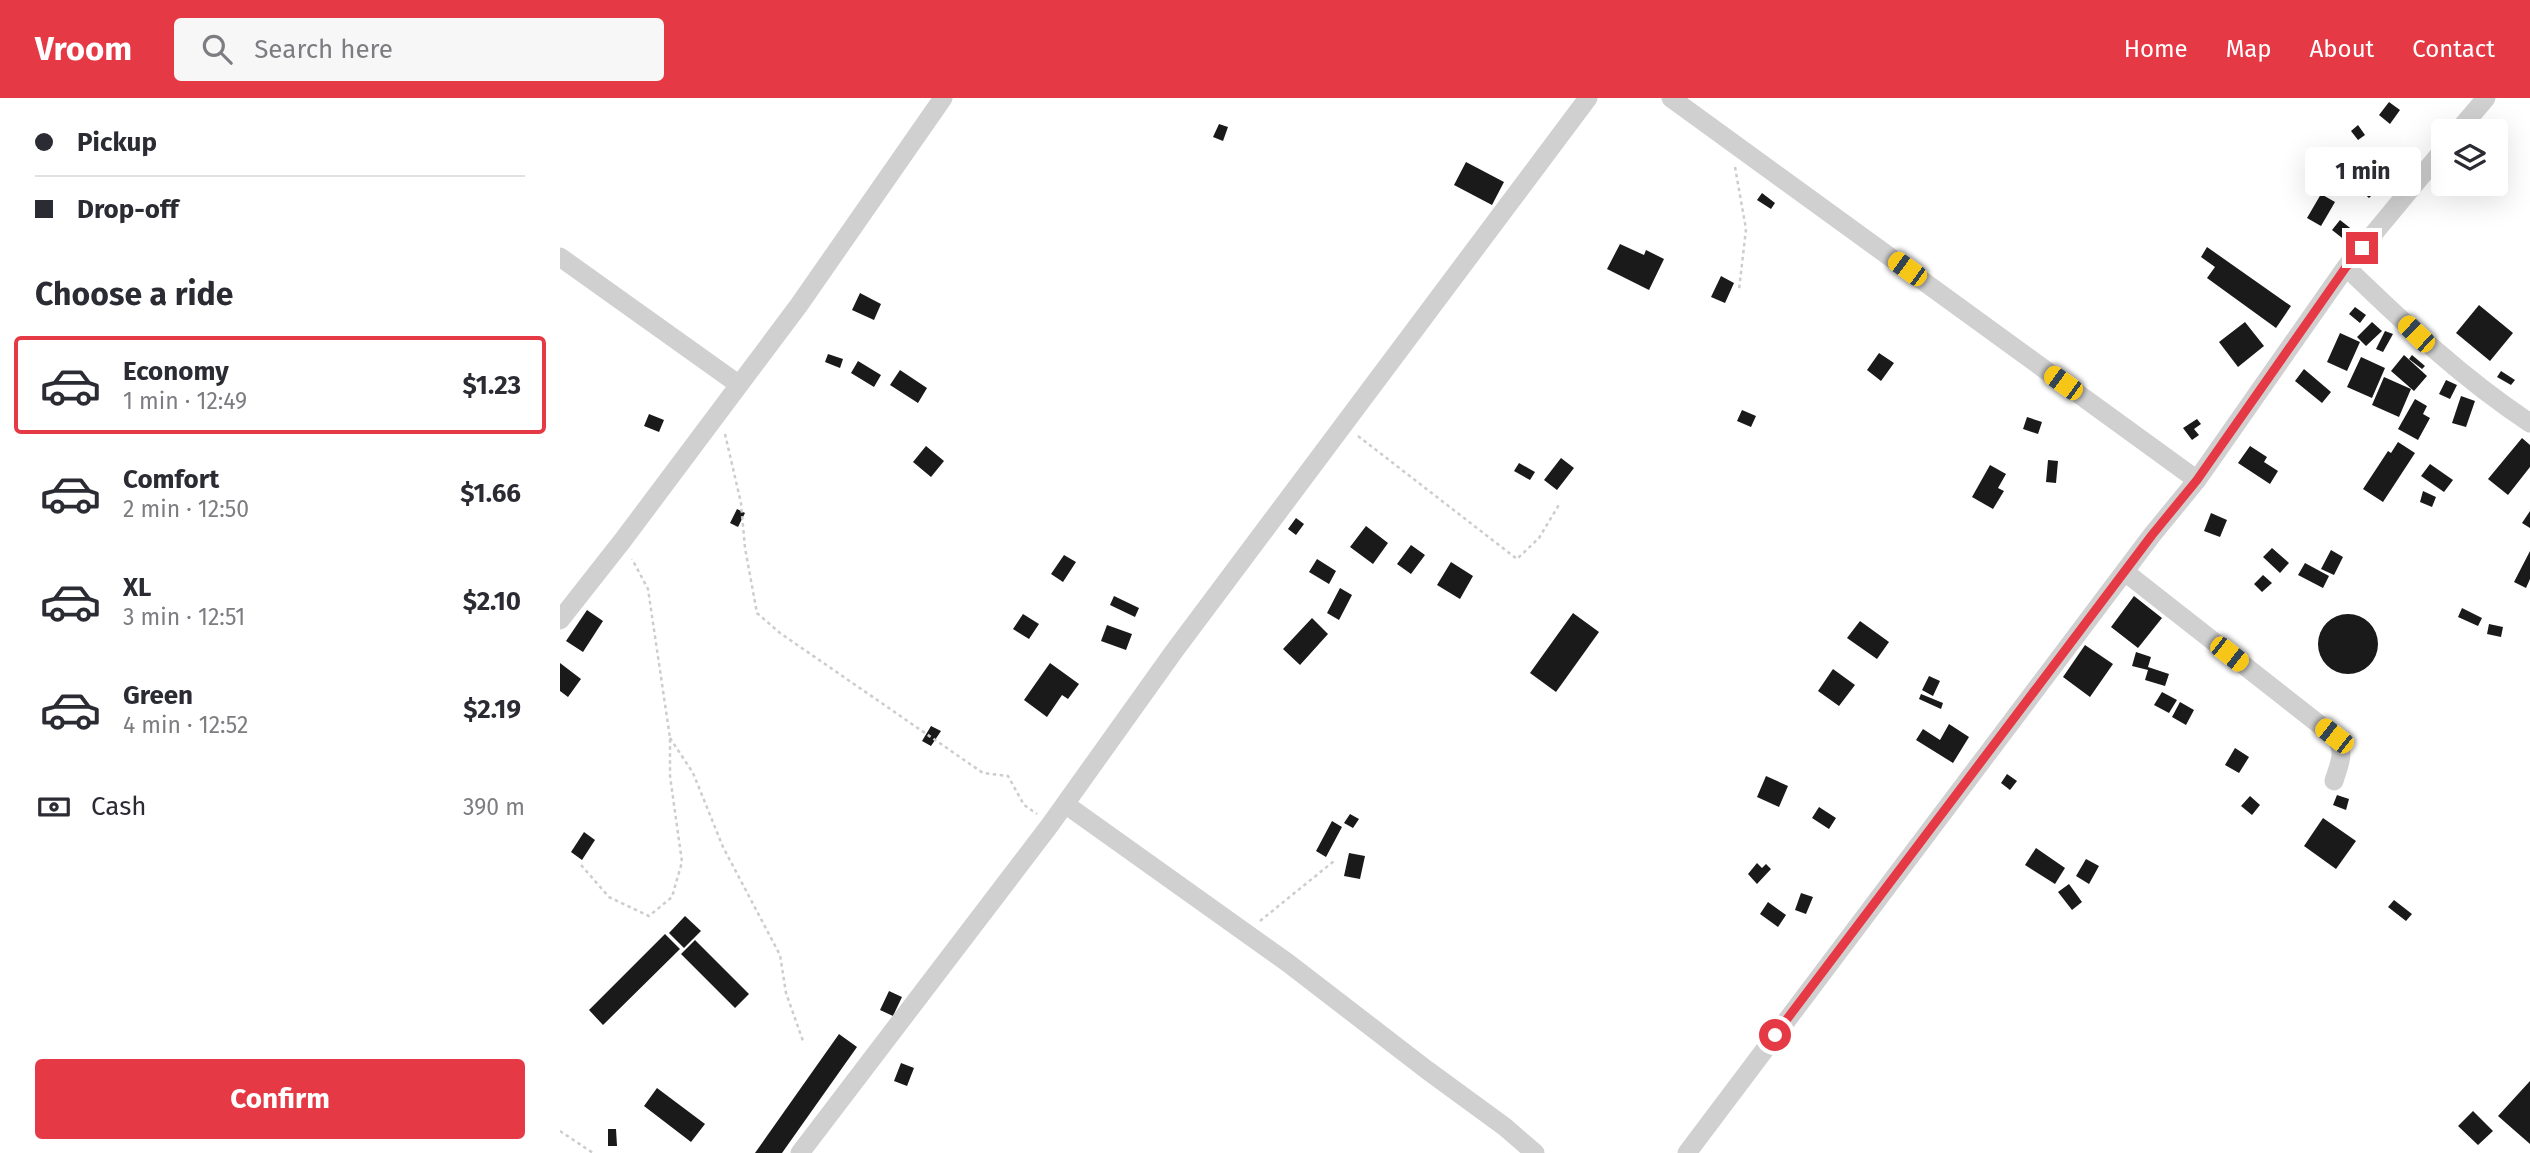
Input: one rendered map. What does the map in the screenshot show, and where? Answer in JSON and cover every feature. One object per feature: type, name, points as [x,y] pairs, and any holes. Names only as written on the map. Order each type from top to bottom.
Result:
[{"type":"street","points":[[560,620],[799,305],[943,98]]},
{"type":"street","points":[[800,1153],[1050,825],[1175,650],[1588,98]]},
{"type":"street","points":[[1671,98],[2197,480]]},
{"type":"street","points":[[2468,119],[2486,98]]},
{"type":"street","points":[[1688,1153],[2197,480],[2346,267],[2431,164]]},
{"type":"street","points":[[560,257],[738,384]]},
{"type":"street","points":[[2346,267],[2453,367],[2530,423]]},
{"type":"street","points":[[2125,572],[2334,736],[2343,751],[2334,781]]},
{"type":"street","points":[[1065,804],[1245,933],[1505,1127],[1535,1153]]},
{"type":"path","points":[[1728,140],[1746,229],[1739,290]]},
{"type":"path","points":[[719,410],[741,503],[745,548],[757,613],[780,633],[983,773],[1008,776],[1024,805],[1050,825]]},
{"type":"path","points":[[1345,425],[1517,559],[1539,538],[1560,503]]},
{"type":"path","points":[[581,865],[609,897],[649,916],[672,897],[682,862],[670,776],[670,738],[648,589],[623,540]]},
{"type":"path","points":[[670,738],[694,773],[727,857],[780,955],[786,993],[803,1041]]},
{"type":"path","points":[[1245,933],[1334,861]]},
{"type":"path","points":[[560,1131],[593,1153]]},
{"type":"building","points":[[2389,102],[2400,110],[2390,124],[2379,115]]},
{"type":"building","points":[[1219,124],[1228,127],[1223,141],[1213,137]]},
{"type":"building","points":[[2358,125],[2365,135],[2358,140],[2351,131]]},
{"type":"building","points":[[1466,162],[1504,182],[1492,205],[1454,185]]},
{"type":"building","points":[[2363,180],[2376,191],[2369,198],[2357,187]]},
{"type":"building","points":[[1762,193],[1775,203],[1771,209],[1757,200]]},
{"type":"building","points":[[2321,194],[2335,202],[2321,226],[2307,218]]},
{"type":"building","points":[[2340,220],[2354,231],[2346,241],[2332,230]]},
{"type":"building","points":[[1620,244],[1644,255],[1646,250],[1664,259],[1649,290],[1607,269]]},
{"type":"building","points":[[2207,247],[2291,306],[2276,328],[2207,278],[2215,267],[2201,257]]},
{"type":"building","points":[[1721,276],[1734,283],[1725,303],[1711,297]]},
{"type":"building","points":[[860,293],[881,304],[874,320],[852,310]]},
{"type":"building","points":[[2479,305],[2513,333],[2490,361],[2456,333]]},
{"type":"building","points":[[2355,307],[2366,315],[2360,323],[2349,314]]},
{"type":"building","points":[[2245,322],[2264,346],[2238,367],[2219,342]]},
{"type":"building","points":[[2372,322],[2382,331],[2366,346],[2357,337]]},
{"type":"building","points":[[2385,331],[2393,334],[2383,352],[2376,349]]},
{"type":"building","points":[[2340,333],[2360,342],[2347,371],[2327,362]]},
{"type":"building","points":[[1879,353],[1894,363],[1881,381],[1867,370]]},
{"type":"building","points":[[828,354],[843,359],[840,368],[825,362]]},
{"type":"building","points":[[2404,355],[2427,376],[2414,391],[2391,371]]},
{"type":"building","points":[[2412,355],[2425,366],[2422,369],[2409,359]]},
{"type":"building","points":[[2361,357],[2385,368],[2372,398],[2347,387]]},
{"type":"building","points":[[858,361],[881,375],[874,387],[851,373]]},
{"type":"building","points":[[2304,369],[2331,392],[2322,403],[2295,381]]},
{"type":"building","points":[[900,370],[927,388],[918,403],[890,385]]},
{"type":"building","points":[[2501,371],[2515,380],[2511,385],[2497,377]]},
{"type":"building","points":[[2384,377],[2411,389],[2399,417],[2372,405]]},
{"type":"building","points":[[2446,380],[2457,385],[2450,399],[2439,394]]},
{"type":"building","points":[[2461,396],[2475,401],[2466,427],[2452,423]]},
{"type":"building","points":[[2415,399],[2427,406],[2423,414],[2430,418],[2418,440],[2398,429]]},
{"type":"building","points":[[1742,410],[1756,416],[1751,427],[1737,421]]},
{"type":"building","points":[[649,414],[664,420],[659,432],[644,426]]},
{"type":"building","points":[[2027,417],[2042,422],[2038,434],[2023,429]]},
{"type":"building","points":[[2197,419],[2201,424],[2194,429],[2199,435],[2192,440],[2183,428]]},
{"type":"building","points":[[2522,438],[2530,445],[2530,467],[2508,495],[2488,479]]},
{"type":"building","points":[[2398,442],[2415,453],[2383,502],[2363,489],[2388,451],[2391,453]]},
{"type":"building","points":[[926,446],[944,461],[931,477],[913,462]]},
{"type":"building","points":[[2250,446],[2267,457],[2264,462],[2278,471],[2270,484],[2238,463]]},
{"type":"building","points":[[1561,458],[1574,468],[1557,490],[1544,480]]},
{"type":"building","points":[[2048,460],[2058,461],[2056,483],[2046,482]]},
{"type":"building","points":[[1519,463],[1535,472],[1530,480],[1514,471]]},
{"type":"building","points":[[2430,464],[2453,480],[2444,492],[2421,476]]},
{"type":"building","points":[[1990,465],[2006,474],[1998,488],[2004,491],[1993,509],[1972,497]]},
{"type":"building","points":[[2423,491],[2436,497],[2432,507],[2420,502]]},
{"type":"building","points":[[737,509],[745,513],[738,527],[730,523]]},
{"type":"building","points":[[2530,511],[2530,528],[2522,523]]},
{"type":"building","points":[[2211,513],[2227,520],[2220,537],[2204,531]]},
{"type":"building","points":[[1296,518],[1304,524],[1296,535],[1288,529]]},
{"type":"building","points":[[1366,526],[1388,543],[1373,564],[1350,547]]},
{"type":"building","points":[[1411,545],[1425,555],[1411,574],[1397,564]]},
{"type":"building","points":[[2272,548],[2289,563],[2280,573],[2263,557]]},
{"type":"building","points":[[2331,550],[2343,557],[2334,575],[2321,569]]},
{"type":"building","points":[[2530,551],[2530,579],[2526,588],[2514,582]]},
{"type":"building","points":[[1064,555],[1076,562],[1063,582],[1051,574]]},
{"type":"building","points":[[1317,559],[1336,571],[1329,584],[1309,572]]},
{"type":"building","points":[[1451,562],[1473,576],[1460,599],[1437,585]]},
{"type":"building","points":[[2305,563],[2329,576],[2323,588],[2298,575]]},
{"type":"building","points":[[2263,575],[2272,583],[2262,592],[2254,584]]},
{"type":"building","points":[[1340,588],[1352,595],[1339,620],[1327,613]]},
{"type":"building","points":[[1114,596],[1139,608],[1135,617],[1110,605]]},
{"type":"building","points":[[2134,596],[2162,618],[2138,648],[2111,627]]},
{"type":"building","points":[[2462,608],[2482,618],[2478,626],[2458,617]]},
{"type":"building","points":[[587,610],[603,621],[583,652],[566,641]]},
{"type":"building","points":[[1573,613],[1599,632],[1556,692],[1530,673]]},
{"type":"building","points":[[1023,614],[1039,624],[1029,639],[1013,629]]},
{"type":"building","points":[[2342,614],[2354,614],[2370,622],[2376,632],[2376,656],[2370,666],[2354,674],[2342,674],[2326,666],[2318,650],[2318,638],[2326,622]]},
{"type":"building","points":[[1312,618],[1328,634],[1300,665],[1283,649]]},
{"type":"building","points":[[1860,621],[1889,642],[1877,659],[1847,638]]},
{"type":"building","points":[[2489,624],[2503,627],[2501,637],[2487,634]]},
{"type":"building","points":[[1107,625],[1132,634],[1126,650],[1101,641]]},
{"type":"building","points":[[2085,645],[2113,664],[2090,697],[2063,677]]},
{"type":"building","points":[[2136,652],[2151,657],[2148,667],[2169,674],[2165,686],[2145,680],[2148,670],[2132,666]]},
{"type":"building","points":[[560,663],[581,679],[568,697],[560,691]]},
{"type":"building","points":[[1050,663],[1079,684],[1068,699],[1062,695],[1047,717],[1024,700]]},
{"type":"building","points":[[1833,669],[1855,685],[1839,706],[1818,691]]},
{"type":"building","points":[[1929,676],[1940,681],[1933,696],[1922,690]]},
{"type":"building","points":[[2162,692],[2177,700],[2169,713],[2154,705]]},
{"type":"building","points":[[1921,694],[1943,703],[1941,709],[1919,699]]},
{"type":"building","points":[[2180,702],[2194,710],[2186,725],[2172,717]]},
{"type":"building","points":[[1949,724],[1969,737],[1953,763],[1916,740],[1923,729],[1940,740]]},
{"type":"building","points":[[931,726],[941,731],[931,746],[922,741]]},
{"type":"building","points":[[2235,748],[2249,757],[2239,773],[2225,765]]},
{"type":"building","points":[[2007,774],[2017,781],[2010,790],[2001,783]]},
{"type":"building","points":[[1766,776],[1788,786],[1779,807],[1757,797]]},
{"type":"building","points":[[2337,795],[2349,799],[2346,810],[2333,805]]},
{"type":"building","points":[[2250,796],[2260,805],[2252,815],[2241,806]]},
{"type":"building","points":[[1819,807],[1836,818],[1829,829],[1812,818]]},
{"type":"building","points":[[1350,814],[1359,819],[1353,828],[1344,823]]},
{"type":"building","points":[[2323,818],[2356,841],[2336,869],[2304,846]]},
{"type":"building","points":[[1332,821],[1342,827],[1326,857],[1316,851]]},
{"type":"building","points":[[584,832],[595,840],[582,860],[571,852]]},
{"type":"building","points":[[2036,848],[2065,868],[2055,884],[2025,865]]},
{"type":"building","points":[[1349,853],[1365,856],[1360,879],[1344,876]]},
{"type":"building","points":[[2086,859],[2099,866],[2089,884],[2076,876]]},
{"type":"building","points":[[1757,863],[1762,868],[1766,864],[1771,869],[1757,884],[1748,874]]},
{"type":"building","points":[[2069,884],[2082,902],[2072,910],[2058,892]]},
{"type":"building","points":[[1801,893],[1813,897],[1806,914],[1795,910]]},
{"type":"building","points":[[2394,900],[2412,914],[2406,921],[2388,907]]},
{"type":"building","points":[[1768,902],[1786,915],[1778,927],[1760,914]]},
{"type":"building","points":[[685,916],[701,931],[684,948],[669,933]]},
{"type":"building","points":[[665,934],[680,949],[603,1025],[589,1010]]},
{"type":"building","points":[[695,940],[749,994],[735,1008],[681,954]]},
{"type":"building","points":[[889,991],[902,997],[893,1016],[880,1010]]},
{"type":"building","points":[[839,1034],[857,1047],[782,1153],[755,1153]]},
{"type":"building","points":[[901,1063],[914,1068],[907,1086],[894,1081]]},
{"type":"building","points":[[2530,1081],[2530,1144],[2498,1116]]},
{"type":"building","points":[[657,1088],[705,1124],[691,1142],[644,1106]]},
{"type":"building","points":[[2473,1111],[2493,1131],[2478,1145],[2458,1126]]},
{"type":"building","points":[[608,1129],[616,1129],[617,1146],[608,1146]]},
{"type":"route","points":[[1775,1035],[2152,535],[2197,480],[2362,248]]}]
